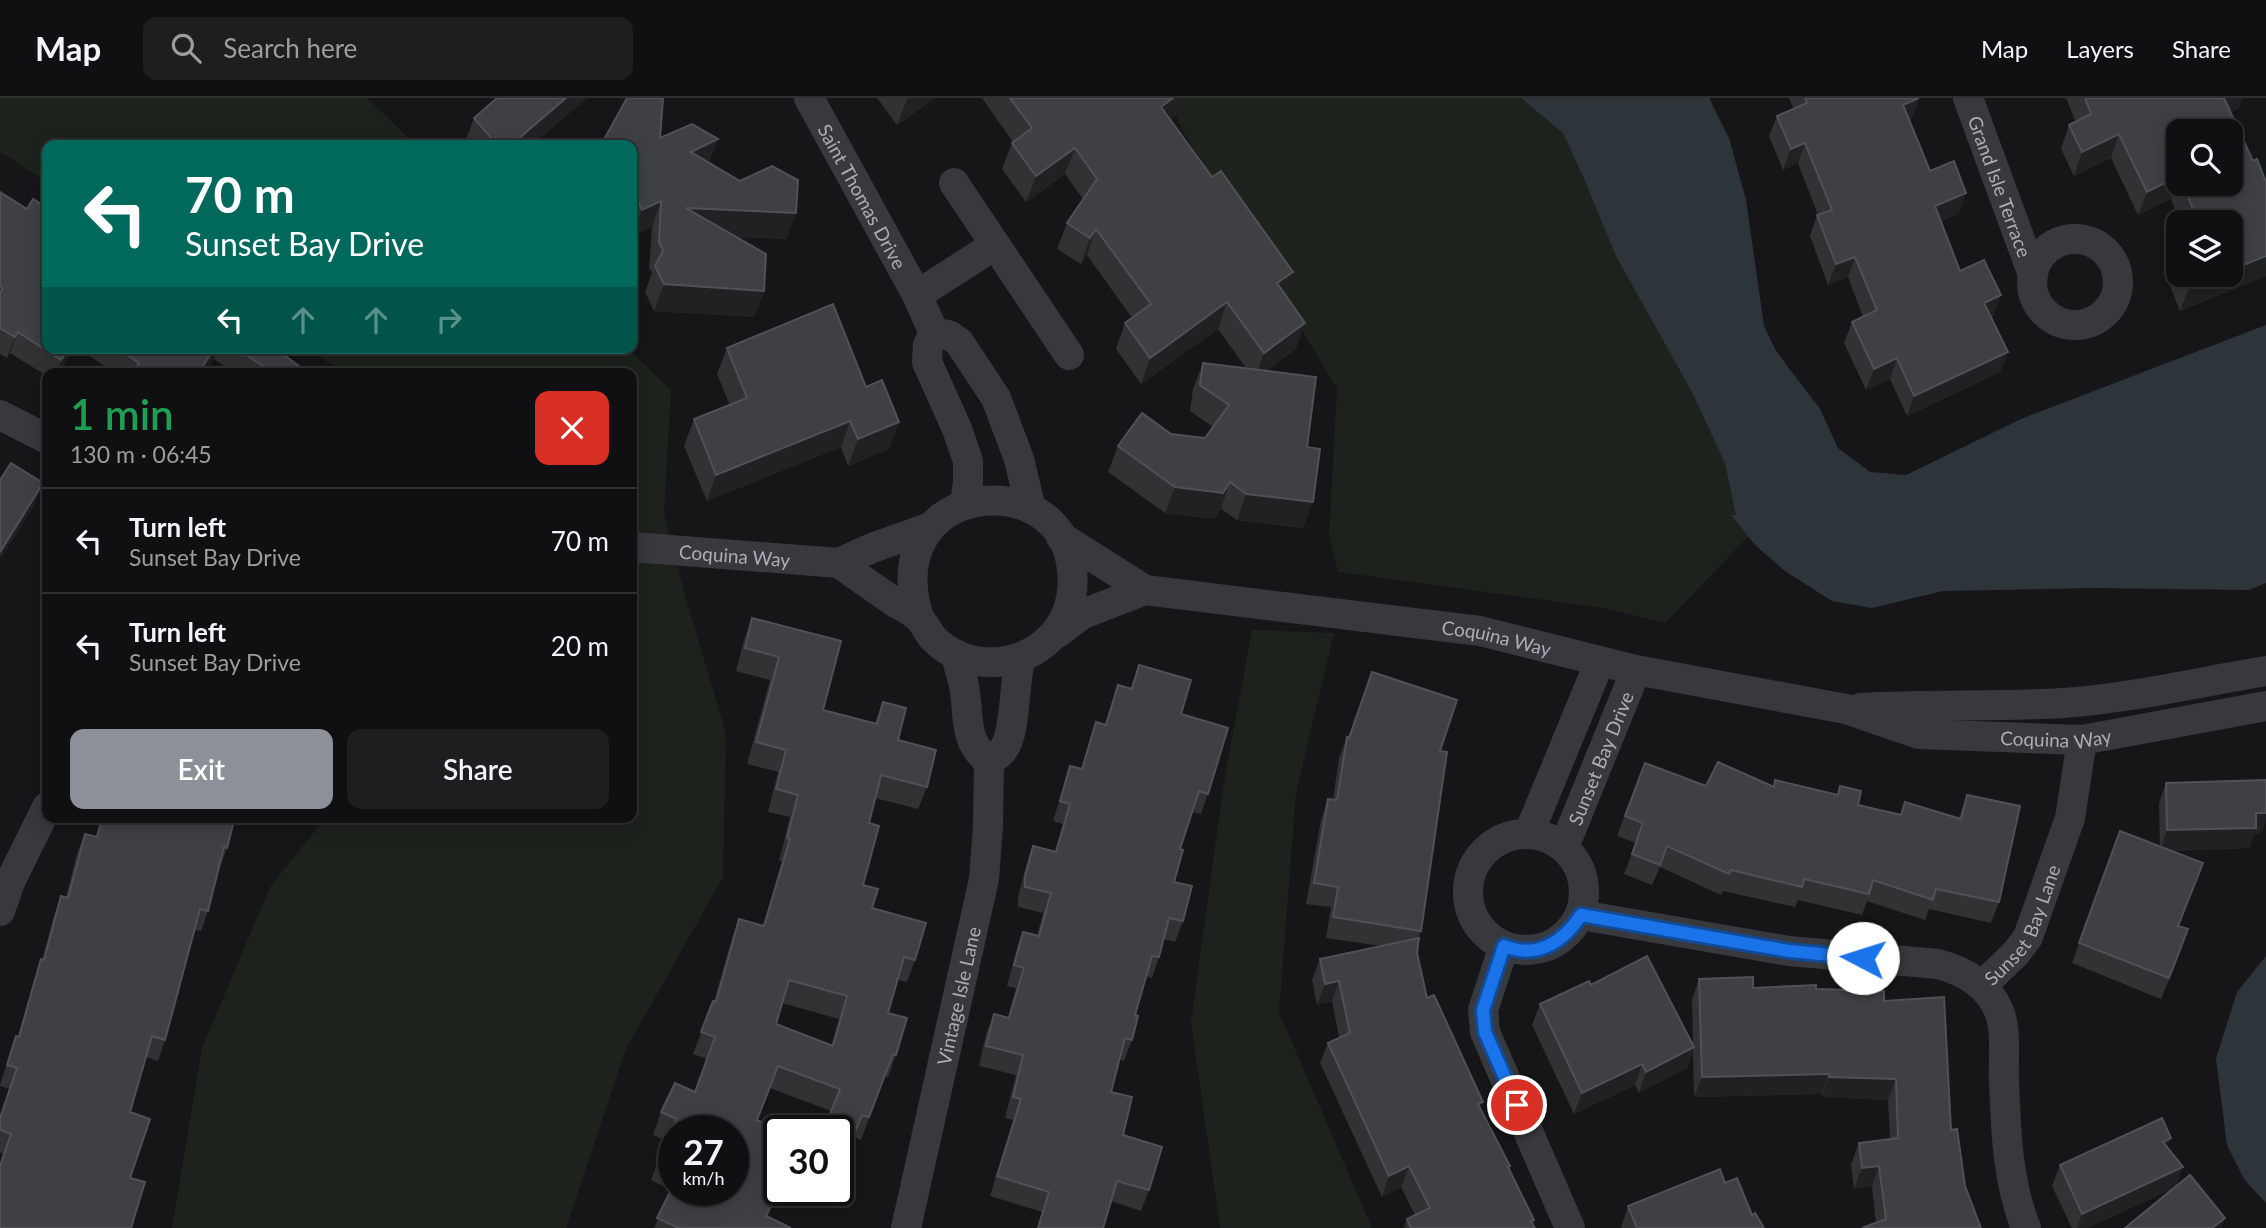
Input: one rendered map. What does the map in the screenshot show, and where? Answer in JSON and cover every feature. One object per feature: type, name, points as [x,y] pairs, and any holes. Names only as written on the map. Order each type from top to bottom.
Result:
[{"type":"street","name":"Saint Thomas Drive","points":[[809,98],[917,295],[934,333]]},
{"type":"street","name":"Grand Isle Terrace","points":[[1968,98],[2033,275]]},
{"type":"street","points":[[954,183],[1069,355]]},
{"type":"street","points":[[917,295],[995,245]]},
{"type":"street","points":[[965,504],[968,461],[927,362],[928,345],[934,333],[949,335],[959,342],[996,398],[1019,459],[1031,509]]},
{"type":"street","points":[[941,391],[976,369]]},
{"type":"street","points":[[0,415],[42,436]]},
{"type":"street","points":[[987,499],[1010,501],[1031,509],[1048,521],[1061,537],[1072,561],[1074,587],[1067,613],[1053,636],[1021,658],[999,663],[976,662],[956,654],[934,639],[919,618],[912,595],[911,571],[918,548],[931,527],[946,513],[965,504],[987,499]]},
{"type":"street","name":"Coquina Way","points":[[637,547],[839,563],[931,527]]},
{"type":"street","name":"Coquina Way","points":[[1061,537],[1145,590],[1480,631],[1636,670],[1846,709],[1919,734],[2082,740],[2266,706]]},
{"type":"street","points":[[839,563],[919,618]]},
{"type":"street","name":"Coquina Way","points":[[1053,636],[1083,614],[1145,590]]},
{"type":"street","points":[[956,654],[964,686],[967,729],[978,752],[989,762],[1004,750],[1013,720],[1014,688],[1021,658]]},
{"type":"street","name":"Sunset Bay Drive","points":[[1581,915],[1585,897],[1583,878],[1576,861],[1564,847],[1548,837],[1529,833],[1600,661]]},
{"type":"street","name":"Sunset Bay Drive","points":[[1564,847],[1636,670]]},
{"type":"street","name":"Coquina Way","points":[[1846,709],[2064,703],[2266,671]]},
{"type":"street","name":"Sunset Bay Lane","points":[[2026,1228],[2017,1200],[2006,1143],[2003,1032],[1999,1011],[1983,985],[2016,953],[2028,937],[2070,818],[2082,740]]},
{"type":"street","name":"Vintage Isle Lane","points":[[906,1228],[984,879],[989,762]]},
{"type":"street","points":[[0,911],[15,872],[42,817]]},
{"type":"street","points":[[1529,833],[1510,836],[1493,844],[1480,857],[1471,873],[1468,892],[1471,912],[1481,930],[1496,943],[1514,950],[1534,951],[1553,944],[1570,932],[1581,915],[1789,951],[1938,964],[1959,969],[1983,985]]},
{"type":"street","points":[[1504,946],[1483,1010],[1485,1032],[1570,1228]]},
{"type":"shaded area","points":[[0,98],[367,98],[411,140],[42,140],[42,179],[0,152]]},
{"type":"shaded area","points":[[1168,98],[1600,98],[1767,517],[1665,623],[1603,608],[1338,572],[1329,535],[1337,389],[1184,133]]},
{"type":"shaded area","points":[[1521,98],[1709,98],[1729,138],[1746,200],[1764,326],[1776,351],[1820,409],[1838,448],[1870,472],[1906,475],[2021,419],[2266,325],[2266,583],[2249,590],[2093,588],[1943,591],[1872,608],[1832,601],[1785,571],[1756,546],[1731,515],[1736,515],[1725,463],[1692,392],[1616,256],[1563,133]]},
{"type":"shaded area","points":[[314,354],[633,354],[671,390],[664,514],[726,734],[723,877],[625,1051],[566,1228],[172,1228],[202,1048],[270,887],[321,823],[637,823],[637,368],[336,368]]},
{"type":"shaded area","points":[[1252,630],[1334,633],[1296,793],[1279,1012],[1372,1228],[1220,1228],[1191,1022],[1224,782]]},
{"type":"shaded area","points":[[2266,956],[2266,1203],[2244,1179],[2227,1145],[2216,1059],[2237,992]]},
{"type":"building","points":[[497,98],[566,98],[517,140],[493,140],[474,118]]},
{"type":"building","points":[[627,98],[663,98],[660,138],[692,124],[718,139],[691,152],[740,181],[772,166],[798,180],[796,213],[686,208],[766,254],[764,291],[664,284],[655,266],[663,251],[659,242],[661,201],[642,210],[637,199],[637,140],[604,140]]},
{"type":"building","points":[[1010,98],[1173,98],[1161,107],[1212,177],[1221,171],[1293,272],[1277,283],[1305,323],[1264,353],[1227,302],[1150,358],[1125,323],[1151,304],[1096,229],[1090,238],[1067,223],[1097,179],[1075,148],[1036,176],[1012,143],[1032,128]]},
{"type":"building","points":[[1805,98],[1919,98],[1903,105],[1930,171],[1954,161],[1966,193],[1935,206],[1960,271],[1984,260],[2001,295],[1984,303],[2008,352],[1914,396],[1897,358],[1874,369],[1852,322],[1877,310],[1855,257],[1836,264],[1817,215],[1832,210],[1805,143],[1791,149],[1777,116],[1807,103]]},
{"type":"building","points":[[2085,98],[2224,98],[2234,119],[2166,119],[2166,182],[2147,192],[2119,134],[2082,152],[2069,125],[2091,114]]},
{"type":"building","points":[[2243,139],[2253,161],[2257,159],[2266,182],[2266,256],[2243,265],[2243,210],[2193,210],[2188,196],[2243,196]]},
{"type":"building","points":[[0,192],[27,209],[33,199],[42,205],[42,348],[18,332],[15,337],[0,328],[0,293],[3,288],[0,286]]},
{"type":"building","points":[[833,304],[866,387],[882,380],[899,422],[858,439],[850,421],[716,475],[694,419],[747,398],[727,348]]},
{"type":"building","points":[[52,354],[65,354],[61,360]]},
{"type":"building","points":[[126,354],[211,354],[201,368],[136,368],[139,363]]},
{"type":"building","points":[[245,354],[283,354],[301,368],[266,368]]},
{"type":"building","points":[[1203,363],[1316,377],[1307,447],[1320,449],[1313,502],[1246,494],[1230,482],[1223,493],[1175,487],[1118,446],[1142,413],[1171,434],[1205,438],[1229,405],[1200,385]]},
{"type":"building","points":[[11,463],[42,485],[0,552],[0,480]]},
{"type":"building","points":[[752,618],[841,641],[823,710],[877,724],[883,702],[906,708],[898,740],[936,750],[927,787],[881,775],[869,823],[879,826],[863,885],[878,889],[872,908],[926,923],[915,960],[904,957],[888,1013],[907,1018],[896,1055],[893,1054],[869,1117],[862,1115],[854,1135],[854,1115],[830,1115],[840,1089],[778,1066],[757,1120],[763,1123],[763,1206],[771,1206],[766,1216],[791,1228],[676,1228],[657,1218],[663,1206],[749,1206],[749,1115],[668,1115],[661,1112],[675,1083],[695,1092],[715,1037],[701,1032],[713,1001],[716,1002],[739,919],[764,926],[790,839],[787,838],[798,795],[776,789],[786,750],[756,742],[779,657],[745,648]],"holes":[[[789,980],[847,996],[833,1046],[776,1024]]]},
{"type":"building","points":[[1139,665],[1191,680],[1181,714],[1228,728],[1208,794],[1199,791],[1180,849],[1183,850],[1174,882],[1192,886],[1183,921],[1169,918],[1159,957],[1152,956],[1135,1015],[1138,1016],[1132,1040],[1125,1038],[1111,1092],[1132,1097],[1123,1135],[1162,1147],[1149,1190],[1117,1181],[1103,1228],[1038,1228],[1049,1192],[997,1176],[1021,1099],[1013,1097],[1023,1055],[986,1046],[994,1014],[1009,1018],[1024,968],[1014,965],[1023,932],[1039,936],[1051,893],[1025,887],[1033,846],[1056,852],[1070,804],[1060,801],[1070,766],[1082,769],[1096,722],[1106,725],[1118,685],[1132,689]]},
{"type":"building","points":[[1372,672],[1457,700],[1440,751],[1447,752],[1421,931],[1333,917],[1338,887],[1314,883],[1328,799],[1337,800],[1347,737],[1349,738]]},
{"type":"building","points":[[1718,762],[1774,787],[1775,780],[1838,795],[1840,786],[1861,791],[1858,805],[1901,815],[1905,802],[1961,819],[1967,795],[2020,806],[1999,902],[1936,889],[1933,900],[1873,880],[1869,894],[1804,879],[1802,887],[1731,870],[1729,874],[1667,846],[1660,865],[1632,854],[1643,823],[1625,816],[1645,763],[1706,786]]},
{"type":"building","points":[[2266,780],[2266,813],[2256,813],[2256,828],[2167,830],[2166,783]]},
{"type":"building","points":[[101,823],[233,823],[227,848],[224,847],[208,911],[200,909],[165,1040],[152,1036],[130,1112],[150,1119],[130,1178],[145,1182],[131,1228],[0,1228],[0,1166],[11,1134],[0,1130],[0,1118],[17,1068],[7,1065],[16,1036],[19,1037],[41,959],[44,960],[61,896],[68,898],[85,834],[97,837]]},
{"type":"building","points":[[2120,831],[2203,863],[2178,926],[2188,929],[2169,978],[2079,943]]},
{"type":"building","points":[[1419,938],[1417,953],[1427,998],[1434,995],[1483,1102],[1478,1104],[1510,1166],[1508,1167],[1534,1220],[1531,1221],[1535,1228],[1411,1228],[1407,1219],[1430,1208],[1409,1166],[1389,1176],[1328,1043],[1350,1033],[1339,981],[1325,984],[1320,959]]},
{"type":"building","points":[[1647,956],[1694,1047],[1646,1072],[1642,1064],[1582,1093],[1540,1004],[1589,981],[1591,985]]},
{"type":"building","points":[[1753,977],[1753,988],[1816,985],[1816,989],[1884,991],[1884,1001],[1944,997],[1951,1130],[1957,1129],[1965,1186],[1981,1228],[1862,1228],[1886,1219],[1879,1166],[1862,1168],[1859,1143],[1898,1138],[1896,1079],[1829,1077],[1829,1074],[1702,1077],[1699,979]]},
{"type":"building","points":[[2162,1118],[2171,1138],[2163,1142],[2183,1167],[2082,1214],[2060,1165]]},
{"type":"building","points":[[1720,1169],[1725,1183],[1737,1178],[1752,1215],[1755,1213],[1764,1228],[1637,1228],[1628,1206]]},
{"type":"building","points":[[2190,1175],[2225,1218],[2212,1228],[2125,1228]]},
{"type":"route","points":[[1517,1105],[1485,1032],[1483,1010],[1504,946],[1514,950],[1534,951],[1553,944],[1570,932],[1581,915],[1789,951],[1863,958]]}]
